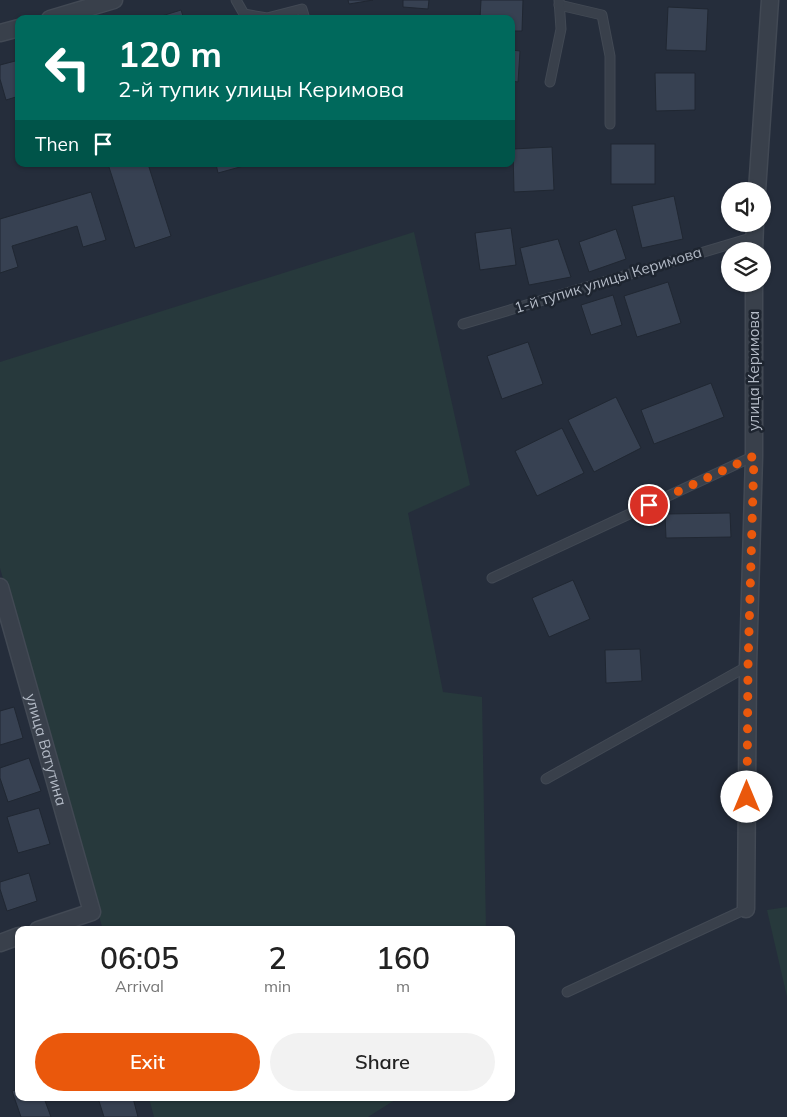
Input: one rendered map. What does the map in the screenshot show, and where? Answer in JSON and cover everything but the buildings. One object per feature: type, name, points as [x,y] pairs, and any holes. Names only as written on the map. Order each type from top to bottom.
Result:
[{"type":"street","points":[[63,15],[114,0]]},
{"type":"street","points":[[758,182],[770,0]]},
{"type":"street","points":[[0,34],[15,29]]},
{"type":"street","name":"улица Керимова","points":[[746,909],[748,666],[754,456],[754,292]]},
{"type":"street","name":"улица Ватутина","points":[[2,597],[92,912],[50,926]]},
{"type":"street","points":[[0,943],[15,937]]},
{"type":"lane","points":[[236,0],[244,14],[250,15]]},
{"type":"lane","points":[[550,82],[561,29],[559,3],[602,15],[610,56],[610,124]]},
{"type":"lane","points":[[279,15],[302,9],[304,15]]},
{"type":"lane","name":"1-й тупик улицы Керимова","points":[[463,324],[754,237]]},
{"type":"lane","points":[[492,578],[754,456]]},
{"type":"lane","points":[[546,779],[748,666]]},
{"type":"lane","points":[[567,992],[746,909]]},
{"type":"shaded area","points":[[414,232],[470,485],[408,513],[443,692],[482,697],[486,926],[102,926],[0,568],[0,362]]},
{"type":"shaded area","points":[[787,907],[787,997],[767,910]]},
{"type":"shaded area","points":[[150,1101],[393,1101],[368,1117],[154,1117]]},
{"type":"route","points":[[649,505],[754,456],[748,666],[747,797]]}]
